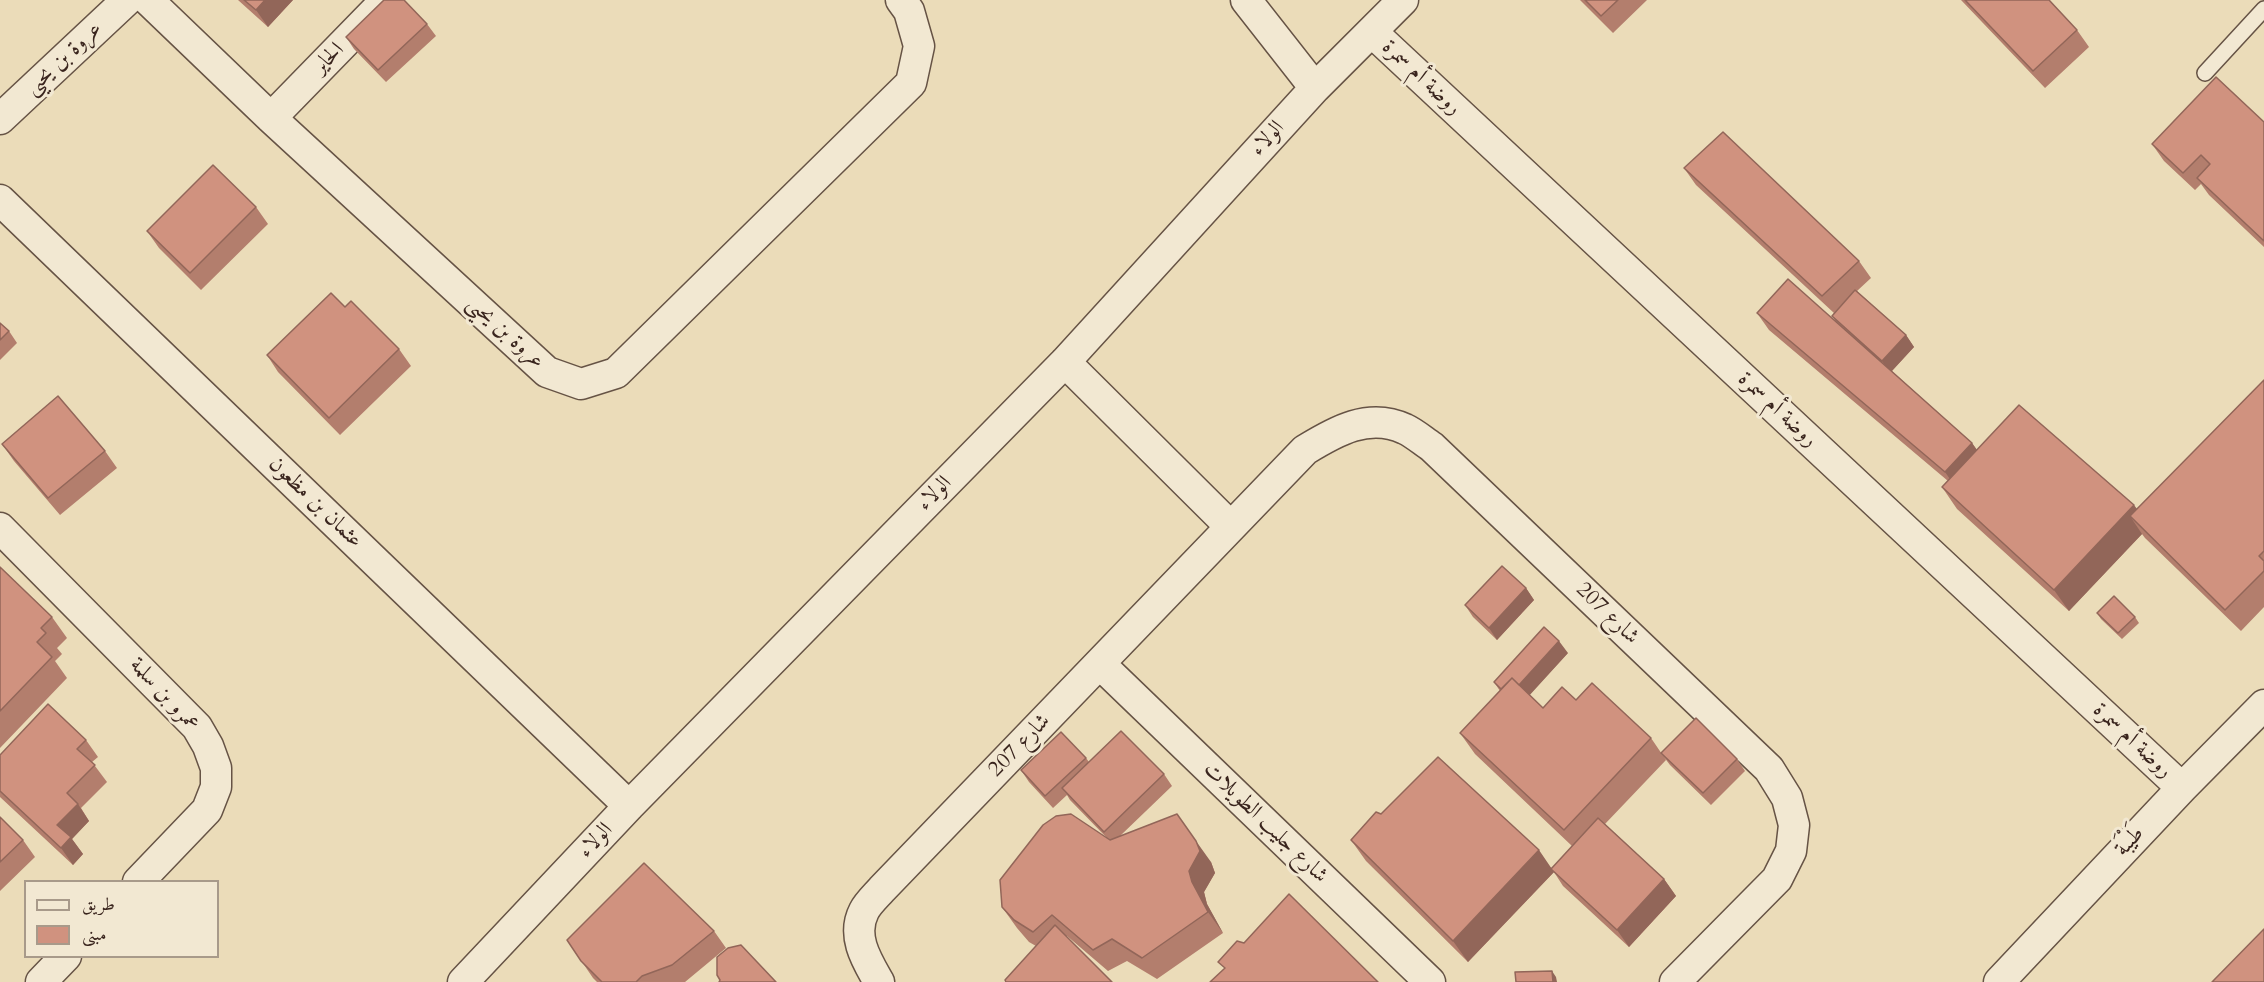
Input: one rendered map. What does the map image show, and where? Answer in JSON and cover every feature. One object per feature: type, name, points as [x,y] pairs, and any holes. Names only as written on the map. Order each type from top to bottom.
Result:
[{"type":"street","name":"عروة بن يحيى","points":[[0,119],[127,0]]},
{"type":"street","name":"عروة بن يحيى","points":[[148,0],[271,118],[547,372],[581,384],[616,373],[911,83],[919,46],[909,11],[901,0]]},
{"type":"street","name":"الحاير","points":[[271,118],[386,0]]},
{"type":"street","points":[[1246,0],[1315,88]]},
{"type":"street","name":"الولاء","points":[[466,981],[629,806],[1065,362],[1315,88],[1403,0]]},
{"type":"street","name":"روضة أم سمرة","points":[[1372,32],[2182,788]]},
{"type":"street","name":"عثمان بن مظعون","points":[[0,200],[629,806]]},
{"type":"street","points":[[1065,362],[1230,526]]},
{"type":"street","name":"شارع 207","points":[[879,982],[862,953],[858,928],[864,910],[882,889],[1305,450],[1340,429],[1374,421],[1405,429],[1432,447],[1769,769],[1787,798],[1794,825],[1791,851],[1777,879],[1675,982]]},
{"type":"street","name":"عمرو بن سلمة","points":[[0,528],[197,727],[208,746],[216,768],[216,788],[207,810],[140,880]]},
{"type":"street","name":"شارع جليب الطويلات","points":[[1100,664],[1430,982]]},
{"type":"street","name":"طَيْبَة","points":[[1999,982],[2182,788],[2264,705]]},
{"type":"street","points":[[41,982],[65,958]]},
{"type":"lane","points":[[2205,73],[2264,9]]},
{"type":"building","points":[[244,0],[265,0],[256,10]]},
{"type":"building","points":[[384,0],[404,0],[427,24],[378,70],[346,37]]},
{"type":"building","points":[[1585,0],[1618,0],[1601,16]]},
{"type":"building","points":[[1965,0],[2049,0],[2077,30],[2033,71]]},
{"type":"building","points":[[2216,77],[2264,122],[2264,241],[2197,178],[2210,164],[2201,155],[2183,173],[2152,144]]},
{"type":"building","points":[[1723,132],[1859,261],[1822,296],[1684,168]]},
{"type":"building","points":[[213,165],[256,207],[190,273],[147,231]]},
{"type":"building","points":[[1788,279],[1972,443],[1945,472],[1757,313]]},
{"type":"building","points":[[1855,290],[1906,335],[1882,361],[1832,316]]},
{"type":"building","points":[[331,293],[345,307],[351,301],[399,349],[329,418],[267,355]]},
{"type":"building","points":[[0,323],[9,331],[0,340]]},
{"type":"building","points":[[2264,380],[2264,551],[2259,556],[2264,561],[2264,571],[2225,610],[2130,516]]},
{"type":"building","points":[[58,396],[105,451],[48,498],[2,444]]},
{"type":"building","points":[[2019,405],[2134,505],[2054,590],[1942,487]]},
{"type":"building","points":[[1502,566],[1526,588],[1489,628],[1465,605]]},
{"type":"building","points":[[0,567],[52,617],[41,628],[46,633],[37,642],[52,657],[0,711]]},
{"type":"building","points":[[2114,596],[2135,617],[2118,633],[2097,613]]},
{"type":"building","points":[[1544,627],[1559,641],[1519,685],[1512,678],[1501,689],[1494,682]]},
{"type":"building","points":[[1512,678],[1543,708],[1562,687],[1576,700],[1592,683],[1651,738],[1564,830],[1460,733]]},
{"type":"building","points":[[48,704],[86,740],[77,749],[95,765],[67,793],[78,804],[57,825],[71,837],[61,848],[0,791],[0,755]]},
{"type":"building","points":[[1696,718],[1737,759],[1703,793],[1661,753]]},
{"type":"building","points":[[1121,731],[1164,774],[1104,832],[1062,788]]},
{"type":"building","points":[[1061,732],[1086,758],[1045,796],[1021,770]]},
{"type":"building","points":[[1438,757],[1539,850],[1453,941],[1351,840],[1376,812],[1381,814]]},
{"type":"building","points":[[1071,814],[1110,840],[1177,814],[1196,841],[1200,851],[1189,871],[1192,882],[1208,912],[1142,958],[1112,939],[1093,950],[1052,915],[1033,932],[1014,920],[1002,907],[1000,880],[1043,825],[1056,816]]},
{"type":"building","points":[[0,817],[23,840],[0,862]]},
{"type":"building","points":[[1598,818],[1664,879],[1617,930],[1551,869]]},
{"type":"building","points":[[644,863],[714,931],[672,965],[642,976],[636,982],[602,982],[581,961],[567,940]]},
{"type":"building","points":[[1289,894],[1378,982],[1210,982],[1225,968],[1218,962],[1237,941],[1244,943]]},
{"type":"building","points":[[1055,925],[1112,982],[1006,982],[1005,980]]},
{"type":"building","points":[[2264,929],[2264,982],[2212,982]]},
{"type":"building","points":[[741,945],[776,982],[719,982],[717,957],[728,948]]},
{"type":"building","points":[[1552,971],[1553,982],[1516,982],[1515,972]]}]
